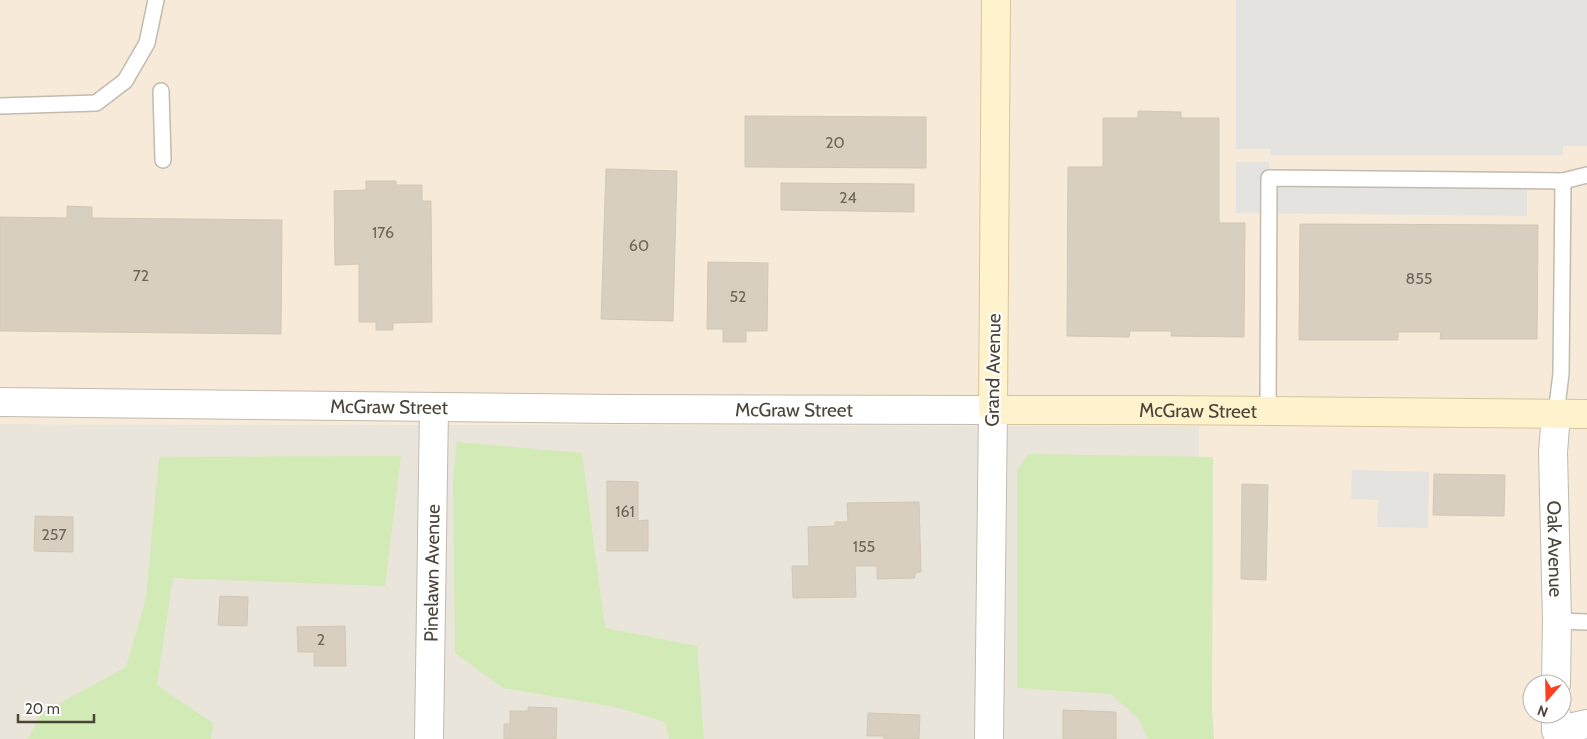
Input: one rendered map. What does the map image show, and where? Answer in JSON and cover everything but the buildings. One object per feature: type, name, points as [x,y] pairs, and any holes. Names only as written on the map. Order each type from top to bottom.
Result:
[{"type":"main road","name":"Grand Avenue","points":[[993,410],[996,0]]},
{"type":"main road","name":"McGraw Street","points":[[993,410],[1587,414]]},
{"type":"street","name":"McGraw Street","points":[[0,402],[434,407],[993,410]]},
{"type":"street","name":"Pinelawn Avenue","points":[[429,739],[434,407]]},
{"type":"street","name":"Grand Avenue","points":[[989,739],[993,410]]},
{"type":"street","name":"Oak Avenue","points":[[1556,414],[1554,452],[1558,621],[1556,674]]},
{"type":"street","points":[[1572,723],[1587,724]]},
{"type":"lane","points":[[0,106],[96,103],[125,81],[147,42],[156,0]]},
{"type":"lane","points":[[161,91],[163,160]]},
{"type":"lane","points":[[1268,411],[1269,178],[1563,181],[1587,175]]},
{"type":"lane","points":[[1556,414],[1561,374],[1563,181]]},
{"type":"lane","points":[[1558,621],[1587,622]]},
{"type":"shaded area","points":[[0,0],[1587,0],[1587,739],[1202,739],[1199,426],[0,424]]},
{"type":"shaded area","points":[[1236,0],[1587,0],[1587,146],[1563,146],[1563,155],[1270,155],[1270,149],[1236,149]]},
{"type":"shaded area","points":[[1236,162],[1269,162],[1269,178],[1527,180],[1527,216],[1236,213]]},
{"type":"shaded area","points":[[0,424],[1199,426],[1202,739],[0,739]]},
{"type":"shaded area","points":[[1352,470],[1429,472],[1428,528],[1377,527],[1378,500],[1351,499]]},
{"type":"green space","points":[[457,442],[582,453],[605,628],[697,646],[704,739],[669,739],[665,722],[615,707],[503,688],[455,653],[453,477]]},
{"type":"green space","points":[[1028,454],[1213,457],[1212,709],[1214,739],[1148,739],[1138,718],[1111,694],[1017,688],[1017,471]]},
{"type":"green space","points":[[401,456],[385,586],[173,578],[157,685],[213,723],[211,739],[28,739],[40,714],[126,667],[146,598],[159,457]]}]
